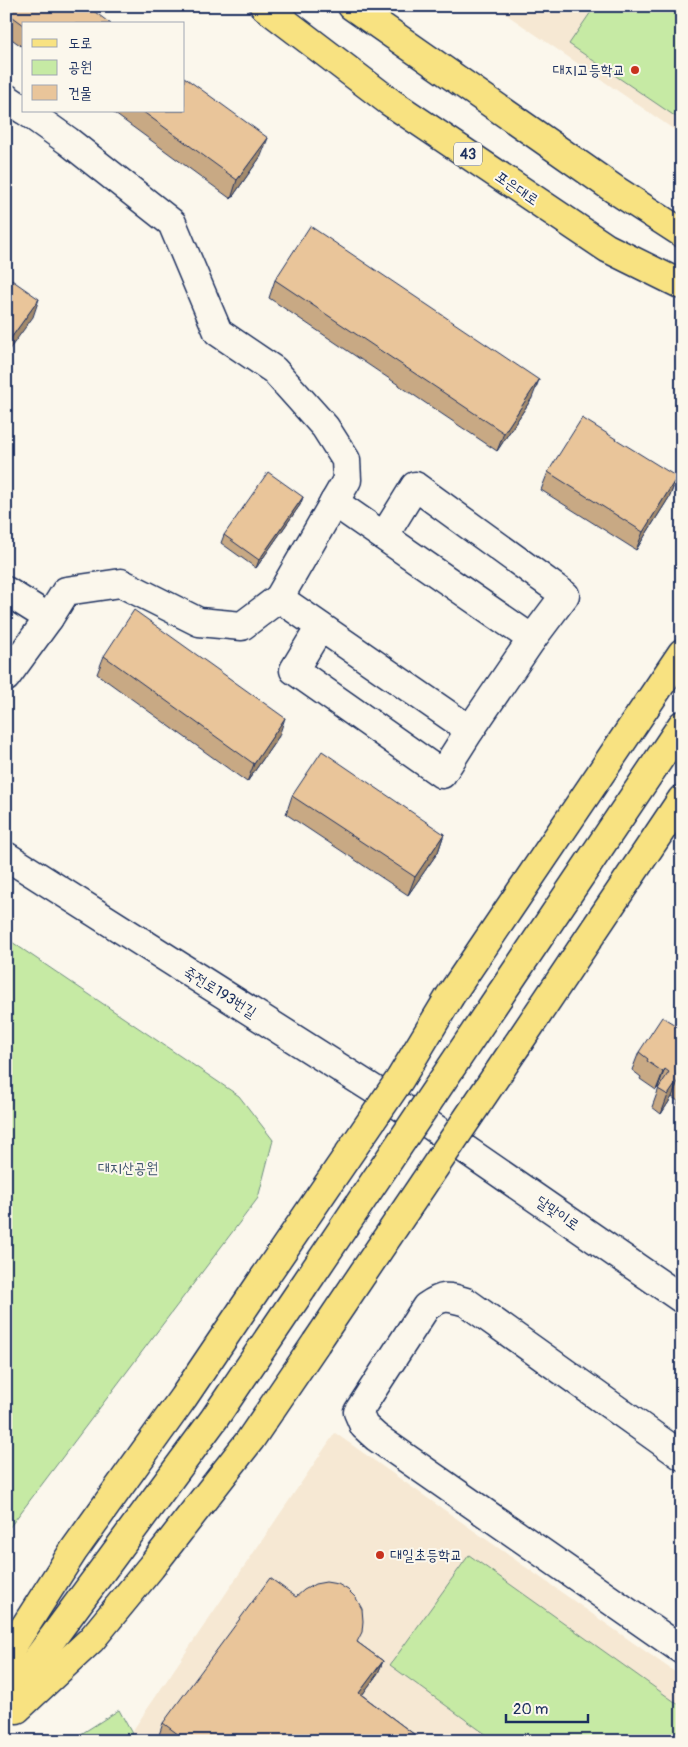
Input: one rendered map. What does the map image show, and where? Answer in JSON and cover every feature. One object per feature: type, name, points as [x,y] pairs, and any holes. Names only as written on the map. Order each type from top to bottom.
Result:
[{"type":"main road","name":"포은대로","points":[[264,6],[390,102],[607,248],[682,285]]},
{"type":"main road","points":[[352,6],[614,189],[682,233]]},
{"type":"main road","points":[[6,1658],[12,1645],[74,1550],[177,1406],[400,1079],[450,996],[682,653]]},
{"type":"main road","points":[[6,1701],[214,1419],[682,724]]},
{"type":"main road","points":[[6,1719],[91,1640],[152,1567],[250,1440],[682,799]]},
{"type":"street","points":[[6,98],[22,108]]},
{"type":"street","points":[[6,677],[49,618],[66,591],[122,583],[199,622],[242,626],[279,598],[347,480],[346,460],[325,427],[274,370],[218,332],[172,222],[28,112]]},
{"type":"street","points":[[320,627],[294,670],[442,774],[532,639],[565,595],[415,486],[384,536]]},
{"type":"street","points":[[334,502],[532,639]]},
{"type":"street","points":[[6,591],[49,618]]},
{"type":"street","points":[[279,598],[470,730]]},
{"type":"street","name":"죽전로193번길","points":[[6,856],[434,1127]]},
{"type":"street","name":"달맞이로","points":[[434,1127],[682,1299]]},
{"type":"street","points":[[682,1456],[466,1302],[449,1297],[437,1299],[426,1307],[358,1412],[364,1426],[376,1438],[682,1650]]},
{"type":"shaded area","name":"대지고등학교","points":[[494,6],[682,6],[682,135]]},
{"type":"shaded area","name":"대일초등학교","points":[[335,1433],[682,1677],[682,1741],[141,1741],[131,1733]]},
{"type":"green space","name":"대지고등학교","points":[[595,6],[682,6],[682,121],[569,44]]},
{"type":"green space","name":"대지산공원","points":[[6,938],[239,1096],[273,1140],[258,1198],[6,1532]]},
{"type":"green space","points":[[469,1555],[682,1707],[682,1741],[495,1741],[390,1665]]},
{"type":"green space","points":[[119,1710],[136,1741],[70,1741]]},
{"type":"building","points":[[6,6],[87,6],[108,22],[22,22],[22,24],[6,12]]},
{"type":"building","points":[[185,78],[268,138],[237,180],[143,112],[185,112]]},
{"type":"building","points":[[310,226],[539,380],[504,433],[275,280]]},
{"type":"building","points":[[6,276],[39,299],[6,345]]},
{"type":"building","points":[[582,418],[677,477],[643,532],[548,472]]},
{"type":"building","points":[[268,472],[303,497],[259,560],[224,535]]},
{"type":"building","points":[[134,610],[285,718],[254,764],[104,656]]},
{"type":"building","points":[[322,751],[444,834],[415,877],[292,796]]},
{"type":"building","points":[[662,1017],[682,1029],[682,1081],[679,1079],[668,1095],[658,1089],[669,1072],[665,1069],[663,1072],[647,1061],[648,1059],[639,1052]]},
{"type":"building","points":[[270,1578],[296,1597],[315,1584],[326,1582],[338,1584],[356,1598],[362,1609],[363,1621],[362,1632],[357,1642],[383,1661],[359,1693],[423,1741],[187,1741],[163,1723]]},
{"type":"place","name":"대지고등학교","points":[[635,70]]},
{"type":"place","name":"대일초등학교","points":[[380,1555]]}]
